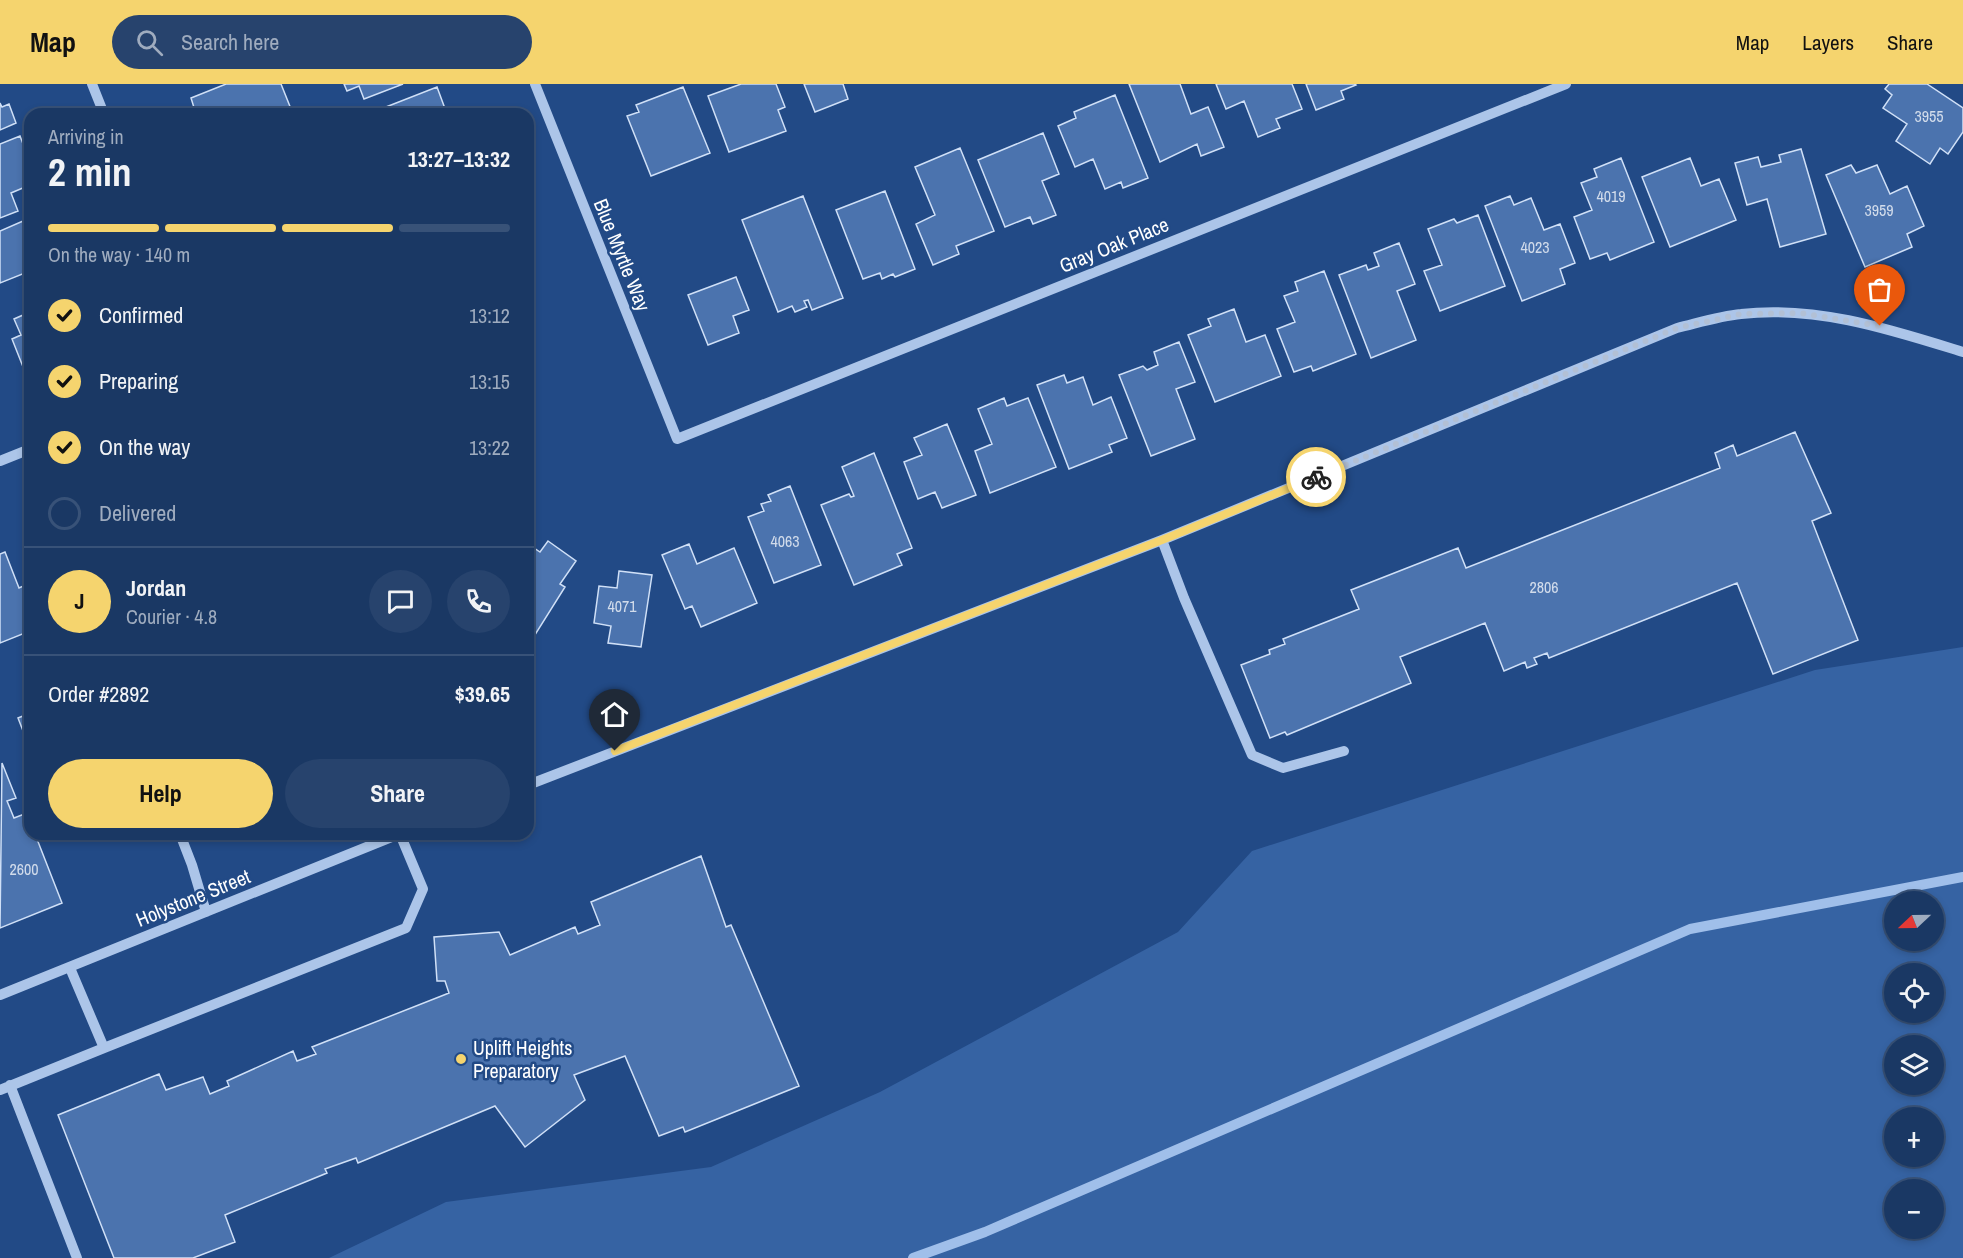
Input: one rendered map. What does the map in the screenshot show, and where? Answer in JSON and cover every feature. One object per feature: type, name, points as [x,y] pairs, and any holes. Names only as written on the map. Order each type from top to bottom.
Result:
[{"type":"street","points":[[92,84],[102,108]]},
{"type":"street","name":"Blue Myrtle Way","points":[[535,84],[677,438]]},
{"type":"street","name":"Gray Oak Place","points":[[677,438],[1566,84]]},
{"type":"street","points":[[534,782],[1162,540],[1677,328],[1741,314],[1800,313],[1880,326],[1963,352]]},
{"type":"street","points":[[0,461],[24,451]]},
{"type":"street","points":[[1162,540],[1184,598],[1252,755],[1283,768],[1344,751]]},
{"type":"street","points":[[182,840],[206,912]]},
{"type":"street","name":"Holystone Street","points":[[0,995],[385,840]]},
{"type":"street","points":[[76,1258],[5,1087],[406,928],[423,889],[403,840]]},
{"type":"street","points":[[70,968],[104,1048]]},
{"type":"shaded area","points":[[1963,647],[1963,1258],[329,1258],[446,1202],[711,1167],[880,1092],[1178,932],[1252,851],[1815,670]]},
{"type":"building","points":[[226,84],[281,84],[291,108],[194,108],[191,98]]},
{"type":"building","points":[[344,84],[403,84],[364,99],[359,86],[347,91]]},
{"type":"building","points":[[741,84],[776,84],[785,107],[778,110],[786,131],[729,152],[708,96]]},
{"type":"building","points":[[804,84],[843,84],[848,99],[815,112]]},
{"type":"building","points":[[1129,84],[1180,84],[1191,114],[1208,107],[1224,147],[1201,156],[1197,144],[1160,162]]},
{"type":"building","points":[[1216,84],[1292,84],[1302,109],[1276,119],[1280,128],[1258,137],[1244,101],[1226,109]]},
{"type":"building","points":[[1306,84],[1356,85],[1341,91],[1344,99],[1316,110]]},
{"type":"building","points":[[1889,84],[1927,84],[1963,108],[1963,132],[1948,154],[1940,148],[1930,164],[1896,141],[1907,124],[1883,108],[1892,95],[1885,89]]},
{"type":"building","points":[[437,87],[445,108],[383,108]]},
{"type":"building","points":[[683,87],[710,153],[651,176],[627,116],[639,112],[636,105]]},
{"type":"building","points":[[1115,95],[1148,178],[1123,188],[1121,182],[1105,189],[1093,159],[1075,167],[1058,126],[1076,118],[1074,112]]},
{"type":"building","points":[[0,103],[2,107],[9,104],[16,123],[0,130]]},
{"type":"building","points":[[1043,133],[1059,174],[1042,181],[1056,215],[1033,224],[1030,217],[1005,227],[978,160]]},
{"type":"building","points":[[20,136],[24,146],[24,188],[11,193],[18,211],[0,218],[0,144]]},
{"type":"building","points":[[960,148],[994,231],[956,246],[959,254],[933,265],[916,224],[935,215],[915,167]]},
{"type":"building","points":[[1801,149],[1826,234],[1780,247],[1767,199],[1747,205],[1735,163],[1758,157],[1761,167],[1781,162],[1779,155]]},
{"type":"building","points":[[1621,158],[1654,242],[1610,260],[1607,253],[1590,259],[1574,217],[1592,210],[1581,183],[1597,177],[1594,169]]},
{"type":"building","points":[[1690,158],[1701,186],[1719,179],[1736,220],[1670,247],[1642,177]]},
{"type":"building","points":[[1851,165],[1856,173],[1877,165],[1890,194],[1907,186],[1924,226],[1907,234],[1912,247],[1865,267],[1826,175]]},
{"type":"building","points":[[885,191],[915,269],[895,277],[893,274],[882,279],[880,273],[863,279],[836,210]]},
{"type":"building","points":[[803,196],[843,298],[812,310],[808,300],[804,301],[807,307],[795,312],[792,306],[778,312],[742,220]]},
{"type":"building","points":[[1510,196],[1514,205],[1531,198],[1544,230],[1560,224],[1575,263],[1560,269],[1565,284],[1522,301],[1485,206]]},
{"type":"building","points":[[1478,215],[1505,286],[1440,311],[1424,271],[1442,265],[1428,229],[1454,219],[1457,223]]},
{"type":"building","points":[[24,221],[24,273],[0,283],[0,231]]},
{"type":"building","points":[[1399,243],[1415,284],[1397,291],[1416,340],[1371,358],[1339,275],[1366,265],[1368,270],[1379,266],[1374,253]]},
{"type":"building","points":[[1324,271],[1356,354],[1313,371],[1311,366],[1294,372],[1277,329],[1295,322],[1284,296],[1298,291],[1295,282]]},
{"type":"building","points":[[736,277],[749,310],[733,316],[739,333],[708,345],[688,295]]},
{"type":"building","points":[[1234,309],[1246,342],[1265,335],[1281,376],[1215,402],[1188,335],[1211,326],[1208,319]]},
{"type":"building","points":[[24,315],[24,369],[12,339],[21,335],[14,319]]},
{"type":"building","points":[[1179,342],[1195,382],[1176,389],[1195,439],[1151,456],[1119,375],[1143,366],[1147,370],[1158,365],[1154,352]]},
{"type":"building","points":[[1064,375],[1067,383],[1083,377],[1093,405],[1111,397],[1127,438],[1109,445],[1112,452],[1069,469],[1037,385]]},
{"type":"building","points":[[1004,398],[1007,406],[1028,398],[1056,467],[990,493],[975,451],[992,444],[978,409]]},
{"type":"building","points":[[947,424],[976,495],[942,508],[935,492],[918,499],[904,462],[922,455],[914,438]]},
{"type":"building","points":[[1795,432],[1831,513],[1812,521],[1858,640],[1773,674],[1737,583],[1549,658],[1547,653],[1534,658],[1537,664],[1527,668],[1525,662],[1504,671],[1485,623],[1400,657],[1411,683],[1287,735],[1285,732],[1270,738],[1241,665],[1270,654],[1269,650],[1285,644],[1283,639],[1359,609],[1351,590],[1458,548],[1466,568],[1720,468],[1715,453],[1733,445],[1737,456]]},
{"type":"building","points":[[874,453],[912,548],[897,554],[902,565],[854,585],[821,505],[849,494],[851,497],[854,496],[842,467]]},
{"type":"building","points":[[790,486],[821,565],[774,583],[748,517],[764,511],[761,504],[771,501],[768,495]]},
{"type":"building","points":[[548,541],[576,561],[560,584],[565,587],[534,636],[534,548],[540,552]]},
{"type":"building","points":[[689,544],[697,564],[734,548],[757,603],[701,627],[692,606],[685,609],[662,555]]},
{"type":"building","points":[[5,552],[19,588],[24,586],[24,633],[0,643],[0,554]]},
{"type":"building","points":[[619,571],[652,575],[641,647],[608,643],[611,626],[594,623],[599,586],[617,588]]},
{"type":"building","points":[[24,716],[24,734],[18,718]]},
{"type":"building","points":[[2,763],[16,798],[7,801],[14,818],[24,814],[24,840],[37,840],[62,903],[0,928]]},
{"type":"building","name":"Uplift Heights Preparatory","points":[[701,856],[726,927],[731,925],[799,1086],[685,1132],[683,1127],[659,1136],[625,1056],[574,1075],[585,1100],[525,1147],[495,1106],[358,1163],[356,1158],[325,1169],[327,1173],[225,1215],[235,1242],[193,1258],[114,1258],[58,1115],[159,1074],[166,1090],[203,1077],[210,1094],[229,1086],[227,1081],[293,1051],[297,1061],[316,1054],[312,1047],[449,993],[445,981],[437,981],[434,937],[499,932],[510,955],[575,927],[578,934],[600,925],[591,902]]},
{"type":"waterway","points":[[913,1258],[985,1232],[1690,929],[1963,877]]},
{"type":"way so far","points":[[1316,477],[1677,328],[1741,314],[1800,313],[1880,326]]},
{"type":"place","name":"Uplift Heights Preparatory","points":[[461,1059]]},
{"type":"route","points":[[615,751],[1162,540],[1316,477]]}]
